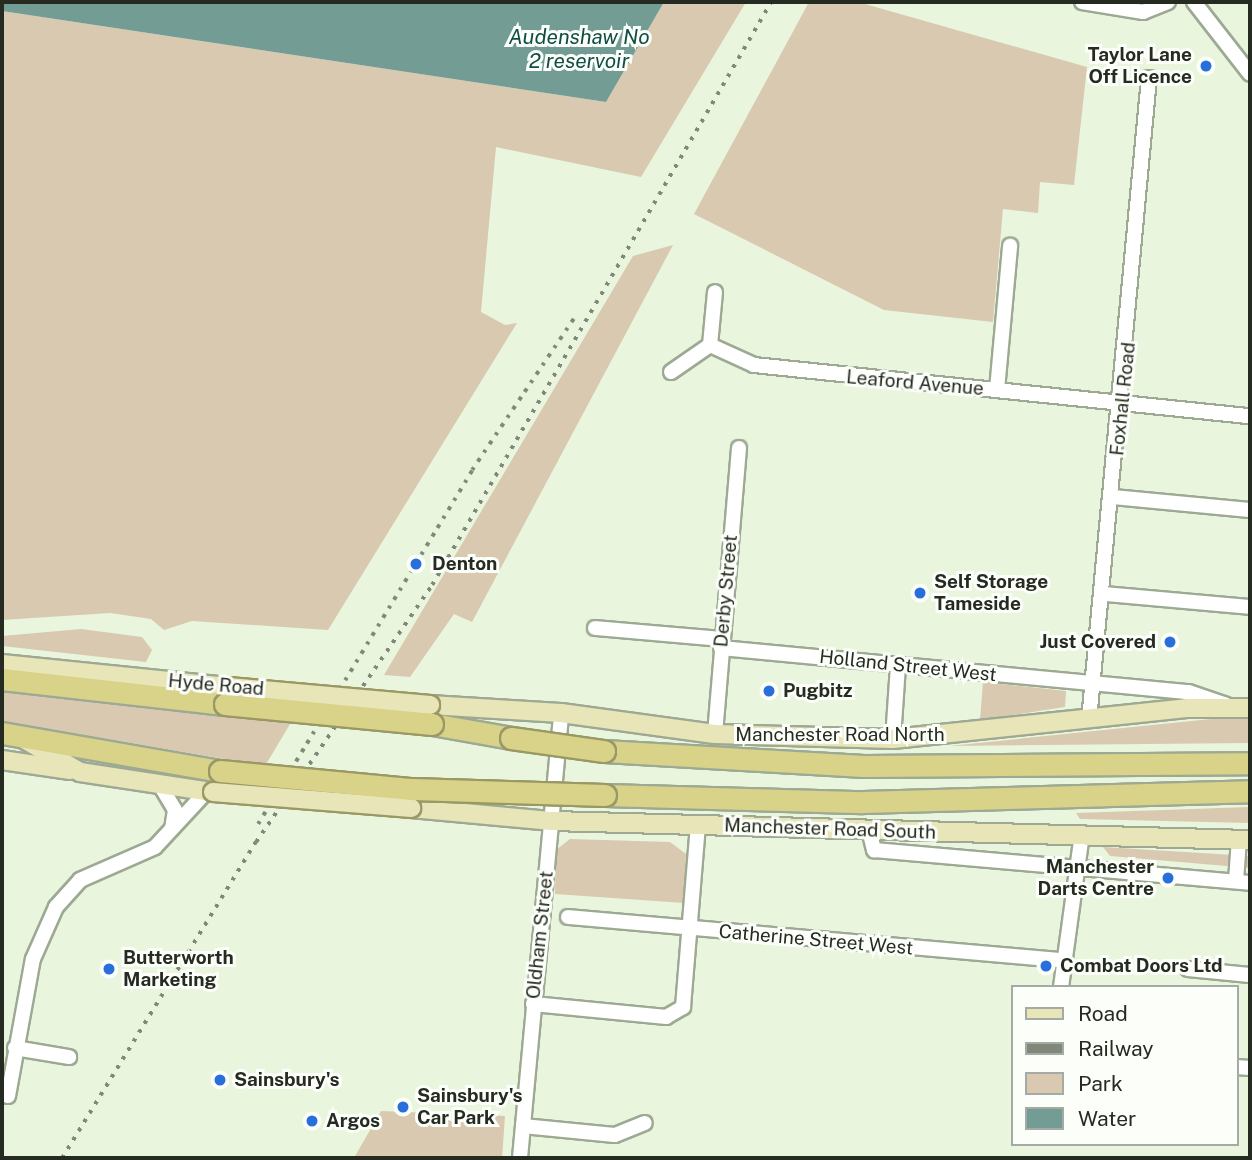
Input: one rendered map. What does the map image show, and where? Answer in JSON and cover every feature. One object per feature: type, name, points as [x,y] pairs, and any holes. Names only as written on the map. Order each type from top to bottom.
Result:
[{"type":"highway","points":[[2,679],[227,696],[604,751],[864,766],[1250,763]]},
{"type":"highway","points":[[10,735],[220,771],[412,789],[863,802],[1250,791]]},
{"type":"main road","name":"Hyde Road","points":[[2,664],[227,696],[430,705]]},
{"type":"main road","name":"Manchester Road North","points":[[430,705],[561,713],[715,734],[892,739],[1230,706],[1250,708]]},
{"type":"main road","points":[[10,735],[80,772]]},
{"type":"main road","points":[[2,760],[210,791]]},
{"type":"main road","name":"Manchester Road South","points":[[210,791],[552,821],[1245,839]]},
{"type":"street","points":[[1082,2],[1143,12],[1168,2]]},
{"type":"street","points":[[1197,2],[1250,74]]},
{"type":"street","name":"Foxhall Road","points":[[1089,720],[1105,594],[1112,497],[1124,401],[1149,78]]},
{"type":"street","points":[[997,390],[1010,246]]},
{"type":"street","points":[[671,373],[710,345],[715,292]]},
{"type":"street","name":"Leaford Avenue","points":[[710,345],[754,365],[1250,416]]},
{"type":"street","name":"Derby Street","points":[[715,734],[739,448]]},
{"type":"street","points":[[1112,497],[1250,510]]},
{"type":"street","points":[[1105,594],[1250,607]]},
{"type":"street","name":"Holland Street West","points":[[595,628],[898,665],[1189,692],[1230,706]]},
{"type":"street","points":[[892,739],[898,665]]},
{"type":"street","name":"Oldham Street","points":[[520,1158],[561,713]]},
{"type":"street","points":[[160,785],[175,810],[171,833]]},
{"type":"street","points":[[8,1096],[15,1048],[39,941],[69,888],[156,847],[210,791]]},
{"type":"street","points":[[533,1004],[666,1017],[683,1007],[698,824]]},
{"type":"street","points":[[869,830],[874,850],[1243,882],[1245,839]]},
{"type":"street","points":[[1061,985],[1082,833]]},
{"type":"street","name":"Catherine Street West","points":[[568,917],[1064,960]]},
{"type":"street","points":[[1188,969],[1250,975]]},
{"type":"street","points":[[15,1048],[69,1057]]},
{"type":"street","points":[[523,1126],[615,1135],[645,1123]]},
{"type":"green space","points":[[664,2],[746,2],[641,177],[496,147],[481,312],[505,325],[517,323],[328,630],[192,621],[164,630],[151,619],[110,613],[2,620],[2,11],[606,102]]},
{"type":"green space","points":[[809,2],[858,2],[1087,67],[1074,185],[1040,182],[1038,213],[1003,209],[993,322],[884,310],[694,214]]},
{"type":"green space","points":[[673,245],[472,622],[454,614],[410,677],[384,675],[633,256]]},
{"type":"green space","points":[[81,629],[142,637],[152,650],[146,662],[2,646],[2,636]]},
{"type":"green space","points":[[983,682],[1066,691],[1065,707],[980,720]]},
{"type":"green space","points":[[2,688],[293,719],[265,766],[2,721]]},
{"type":"green space","points":[[1211,719],[1250,719],[1250,743],[949,746]]},
{"type":"green space","points":[[1250,807],[1250,823],[1080,819],[1076,813]]},
{"type":"green space","points":[[570,839],[670,842],[686,854],[684,903],[555,894],[556,850]]},
{"type":"green space","points":[[1103,847],[1250,856],[1250,868],[1110,856]]},
{"type":"green space","points":[[381,1111],[505,1116],[502,1158],[354,1158]]},
{"type":"water","name":"Audenshaw No 2 reservoir","points":[[2,2],[664,2],[606,102],[2,11]]},
{"type":"railway","points":[[62,1158],[256,842],[432,585],[771,2]]},
{"type":"railway","points":[[258,824],[472,470],[575,317]]},
{"type":"place","name":"Taylor Lane Off Licence","points":[[1206,66]]},
{"type":"place","name":"Denton","points":[[416,564]]},
{"type":"place","name":"Self Storage Tameside","points":[[920,593]]},
{"type":"place","name":"Just Covered","points":[[1170,642]]},
{"type":"place","name":"Pugbitz","points":[[769,691]]},
{"type":"place","name":"Manchester Darts Centre","points":[[1168,878]]},
{"type":"place","name":"Combat Doors Ltd","points":[[1046,966]]},
{"type":"place","name":"Butterworth Marketing","points":[[109,969]]},
{"type":"place","name":"Sainsbury's","points":[[220,1080]]},
{"type":"place","name":"Sainsbury's Car Park","points":[[403,1107]]},
{"type":"place","name":"Argos","points":[[312,1121]]}]
